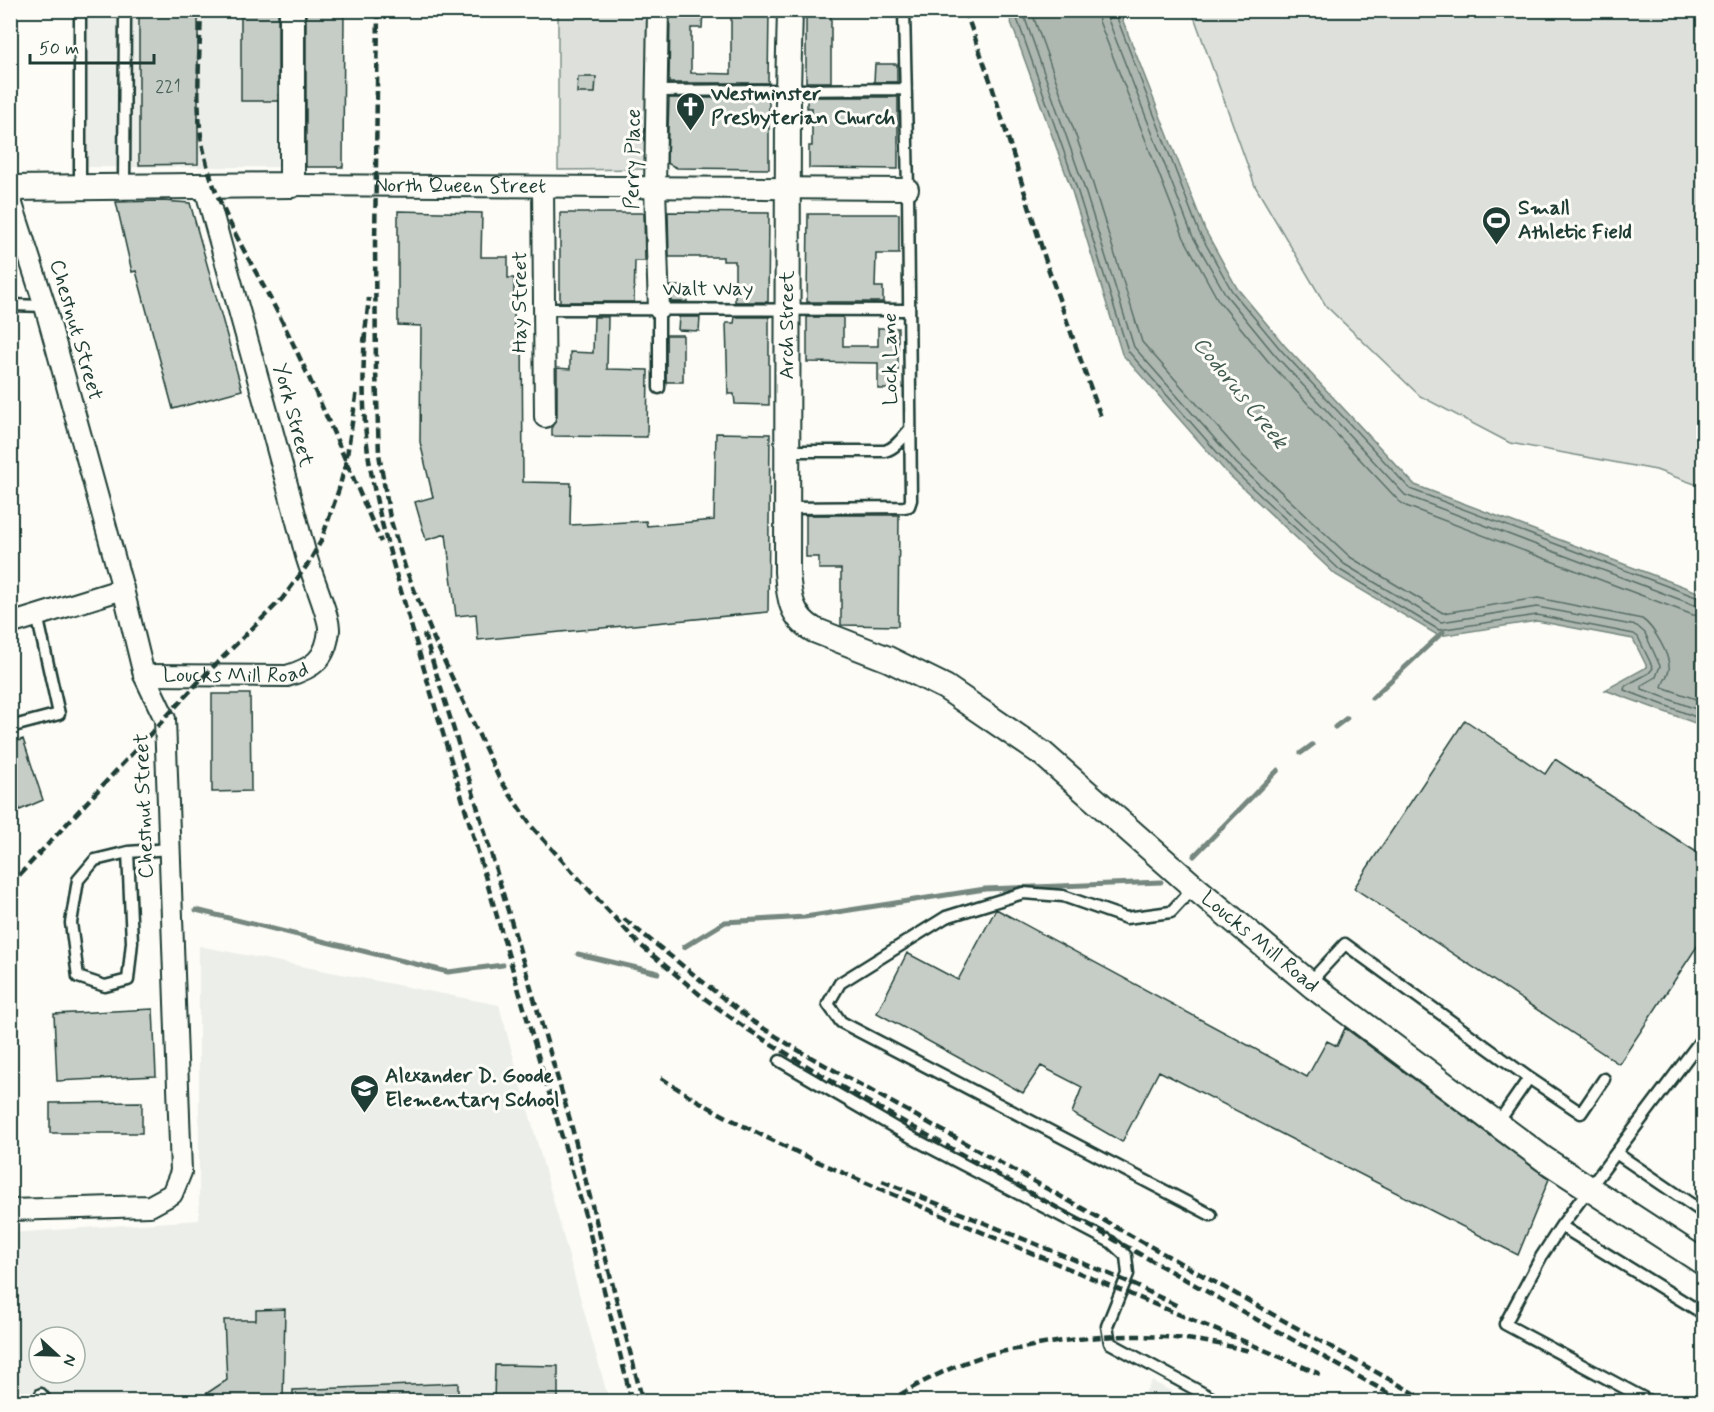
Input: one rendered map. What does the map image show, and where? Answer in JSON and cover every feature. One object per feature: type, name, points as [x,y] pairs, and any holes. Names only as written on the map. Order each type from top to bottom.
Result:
[{"type":"street","points":[[292,10],[292,185]]},
{"type":"street","name":"Perry Place","points":[[658,10],[655,188],[659,309]]},
{"type":"street","name":"Arch Street","points":[[790,10],[786,451],[789,597],[796,615],[814,630]]},
{"type":"street","name":"North Queen Street","points":[[10,188],[292,185],[908,189]]},
{"type":"street","name":"York Street","points":[[205,187],[308,564],[329,626],[322,655]]},
{"type":"street","name":"Hay Street","points":[[543,187],[545,417]]},
{"type":"street","name":"Chestnut Street","points":[[10,198],[45,306],[144,675],[165,719],[181,1172],[172,1194],[150,1206],[10,1209]]},
{"type":"street","points":[[10,624],[123,590]]},
{"type":"street","name":"Loucks Mill Road","points":[[814,630],[888,659],[945,687],[1043,754],[1194,887],[1309,982],[1544,1159],[1704,1263]]},
{"type":"street","name":"Loucks Mill Road","points":[[144,675],[287,676],[308,669],[322,655]]},
{"type":"lane","points":[[80,10],[80,188]]},
{"type":"lane","points":[[124,187],[125,10]]},
{"type":"lane","name":"Lock Lane","points":[[787,508],[904,507],[909,506],[911,500],[904,10]]},
{"type":"lane","points":[[658,91],[905,89]]},
{"type":"lane","points":[[10,305],[45,306]]},
{"type":"lane","name":"Walt Way","points":[[544,309],[909,310]]},
{"type":"lane","points":[[659,309],[659,388]]},
{"type":"lane","points":[[786,451],[885,451],[897,444],[910,429]]},
{"type":"lane","points":[[10,727],[59,714],[37,615]]},
{"type":"lane","points":[[128,852],[132,942],[128,980],[105,986],[78,977],[71,923],[78,880],[95,860],[128,852],[170,849]]},
{"type":"lane","points":[[1194,887],[1171,912],[1126,918],[1063,896],[1023,893],[946,917],[840,983],[828,1004],[841,1022],[1211,1215]]},
{"type":"lane","points":[[1309,982],[1345,944],[1529,1078],[1581,1113],[1604,1079]]},
{"type":"lane","points":[[1652,1401],[1505,1324],[1541,1257],[1561,1226],[1704,1036]]},
{"type":"lane","points":[[780,1061],[916,1140],[1111,1242],[1126,1256],[1128,1274],[1107,1326],[1110,1343],[1219,1401]]},
{"type":"lane","points":[[1497,1124],[1529,1078]]},
{"type":"lane","points":[[1616,1154],[1704,1213]]},
{"type":"lane","points":[[1561,1226],[1704,1314]]},
{"type":"shaded area","points":[[88,11],[282,11],[281,167],[88,167]]},
{"type":"shaded area","points":[[558,11],[648,11],[649,169],[558,170]]},
{"type":"shaded area","name":"Small Athletic Field","points":[[1192,11],[1703,11],[1703,487],[1656,470],[1510,443],[1420,396],[1326,306],[1255,186]]},
{"type":"shaded area","name":"Alexander D. Goode Elementary School","points":[[199,946],[499,1005],[609,1401],[11,1402],[11,1233],[199,1220]]},
{"type":"shaded area","points":[[1152,1381],[1189,1401],[1140,1401]]},
{"type":"water","name":"Codorus Creek","points":[[1007,11],[1119,11],[1205,230],[1237,288],[1285,346],[1415,485],[1703,594],[1703,726],[1605,690],[1647,667],[1633,639],[1537,621],[1439,636],[1336,575],[1226,472],[1122,354],[1071,188]]},
{"type":"building","points":[[139,10],[198,10],[198,164],[139,165]]},
{"type":"building","points":[[241,10],[278,10],[278,101],[241,101]]},
{"type":"building","points":[[306,10],[344,10],[343,167],[306,167]]},
{"type":"building","points":[[670,10],[703,10],[702,28],[691,28],[691,73],[731,74],[731,10],[769,10],[768,83],[669,83]]},
{"type":"building","points":[[806,10],[831,10],[831,82],[806,82]]},
{"type":"building","points":[[875,64],[897,64],[897,82],[874,82]]},
{"type":"building","points":[[578,77],[596,77],[595,93],[577,93]]},
{"type":"building","points":[[807,97],[898,97],[898,169],[809,168],[809,146],[812,146],[812,108],[807,108]]},
{"type":"building","points":[[669,98],[769,98],[769,169],[677,168],[667,163]]},
{"type":"building","points":[[116,202],[190,203],[242,390],[173,409],[136,271],[132,272]]},
{"type":"building","points":[[398,211],[482,213],[481,257],[508,257],[508,278],[514,278],[514,325],[522,325],[523,482],[571,483],[570,525],[646,521],[647,526],[714,520],[716,433],[770,434],[768,612],[478,640],[476,614],[456,616],[446,534],[426,540],[415,502],[433,497],[420,442],[421,326],[398,325]]},
{"type":"building","points":[[668,212],[769,213],[768,302],[735,302],[735,261],[723,261],[723,257],[669,257]]},
{"type":"building","points":[[560,213],[644,213],[645,261],[635,261],[634,302],[560,302]]},
{"type":"building","points":[[808,214],[899,214],[899,254],[876,254],[875,287],[883,287],[883,302],[807,302]]},
{"type":"building","points":[[670,286],[687,286],[687,302],[671,302]]},
{"type":"building","points":[[594,317],[608,317],[607,369],[648,370],[647,437],[552,436],[552,426],[557,417],[557,368],[570,369],[570,352],[593,353]]},
{"type":"building","points":[[679,317],[700,317],[699,331],[678,330]]},
{"type":"building","points":[[735,317],[769,317],[769,405],[735,404],[734,394],[728,394],[726,323],[734,323]]},
{"type":"building","points":[[807,317],[843,317],[843,346],[878,346],[878,328],[898,328],[898,389],[878,389],[878,363],[807,362]]},
{"type":"building","points":[[666,335],[683,335],[683,382],[666,382]]},
{"type":"building","points":[[806,515],[899,515],[898,626],[841,625],[841,569],[819,569],[819,557],[806,557]]},
{"type":"building","points":[[212,694],[250,694],[251,791],[212,792]]},
{"type":"building","points":[[1465,720],[1545,774],[1555,759],[1704,857],[1704,936],[1619,1064],[1354,888]]},
{"type":"building","points":[[23,739],[43,800],[20,810],[10,789],[10,744]]},
{"type":"building","points":[[996,909],[1307,1077],[1327,1041],[1337,1046],[1345,1028],[1549,1179],[1518,1255],[1159,1071],[1122,1142],[1072,1113],[1082,1087],[1041,1066],[1023,1093],[877,1013],[907,953],[958,980]]},
{"type":"building","points":[[153,1009],[156,1076],[57,1081],[54,1014]]},
{"type":"building","points":[[142,1102],[142,1133],[50,1133],[50,1103]]},
{"type":"building","points":[[285,1309],[283,1401],[195,1401],[227,1380],[224,1320],[256,1320],[256,1310]]},
{"type":"building","points":[[495,1365],[558,1366],[558,1401],[494,1401]]},
{"type":"building","points":[[458,1383],[458,1401],[293,1401],[293,1390]]},
{"type":"waterway","points":[[1372,698],[1443,632]]},
{"type":"waterway","points":[[1335,727],[1347,718]]},
{"type":"waterway","points":[[1301,753],[1312,745]]},
{"type":"waterway","points":[[1194,856],[1278,770]]},
{"type":"waterway","points":[[684,947],[725,922],[805,917],[985,889],[1161,882]]},
{"type":"waterway","points":[[196,910],[448,972],[503,965]]},
{"type":"waterway","points":[[578,954],[658,973]]},
{"type":"railway","points":[[201,10],[199,118],[209,173],[236,236],[307,373],[381,542]]},
{"type":"railway","points":[[378,10],[376,371],[379,454],[390,518],[405,567],[434,639],[499,778],[532,827],[638,943],[704,998],[747,1029],[838,1085],[1404,1402]]},
{"type":"railway","points":[[965,10],[991,83],[1048,268],[1101,417]]},
{"type":"railway","points":[[364,342],[369,298]]},
{"type":"railway","points":[[365,334],[365,424],[380,516],[586,1218],[632,1402]]},
{"type":"railway","points":[[10,885],[205,675],[282,599],[308,564],[321,541],[339,489],[346,462],[357,390]]},
{"type":"railway","points":[[424,634],[570,1120],[643,1402]]},
{"type":"railway","points":[[624,919],[752,1021],[796,1049],[1430,1402]]},
{"type":"railway","points":[[661,1078],[723,1115],[819,1162],[1233,1337]]},
{"type":"railway","points":[[882,1181],[1126,1281],[1180,1307]]},
{"type":"railway","points":[[1227,1334],[1320,1374]]},
{"type":"railway","points":[[888,1402],[936,1375],[974,1359],[1079,1339],[1164,1337],[1221,1344],[1249,1351]]},
{"type":"place","name":"Westminster Presbyterian Church","points":[[690,132]]},
{"type":"place","name":"Small Athletic Field","points":[[1497,246]]},
{"type":"place","name":"Alexander D. Goode Elementary School","points":[[364,1114]]}]
